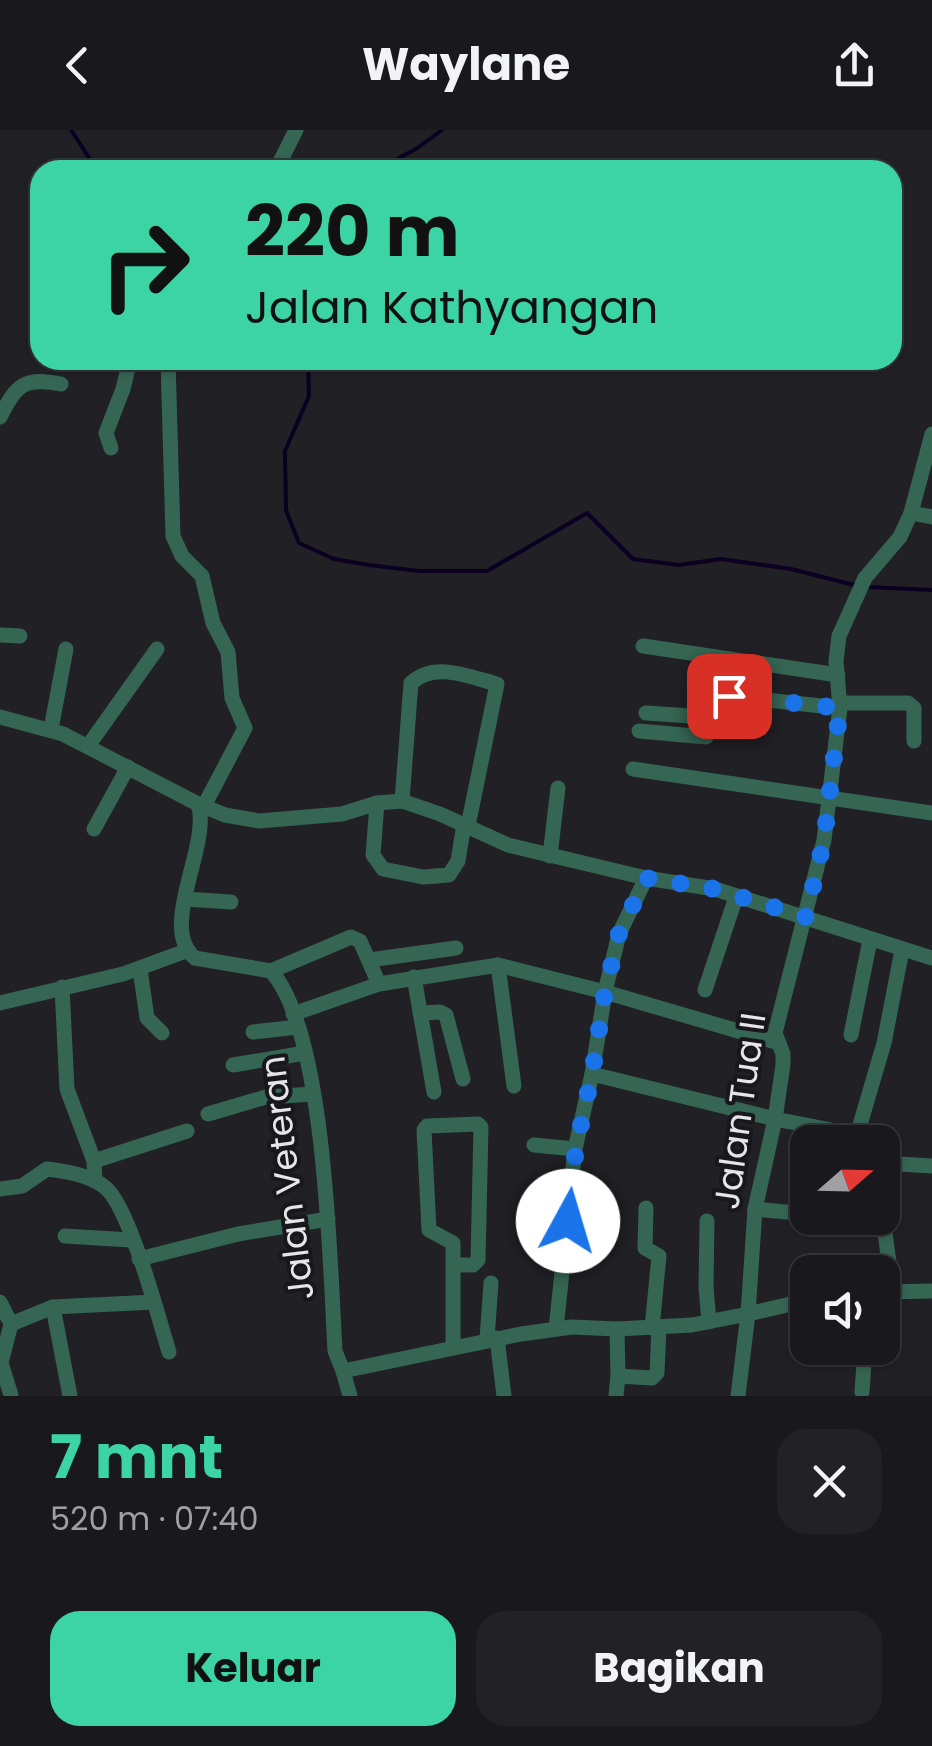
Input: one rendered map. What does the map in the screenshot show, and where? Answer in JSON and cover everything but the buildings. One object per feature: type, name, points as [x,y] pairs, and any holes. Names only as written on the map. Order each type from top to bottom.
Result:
[{"type":"street","points":[[281,160],[296,130]]},
{"type":"street","points":[[104,437],[127,370]]},
{"type":"street","points":[[171,370],[173,536],[182,556],[202,576],[213,623],[228,652],[232,698],[245,728],[201,805],[201,823],[185,899],[182,940],[186,951]]},
{"type":"street","points":[[0,416],[16,389],[25,383],[38,380],[61,384]]},
{"type":"street","name":"Jalan Tua II","points":[[738,1396],[755,1208],[784,1058],[775,1033],[820,861],[829,796],[840,706],[839,636],[865,578],[900,537],[912,513],[932,434]]},
{"type":"street","points":[[912,513],[932,516]]},
{"type":"street","points":[[0,635],[20,636]]},
{"type":"street","points":[[643,646],[838,675]]},
{"type":"street","points":[[51,729],[66,649]]},
{"type":"street","points":[[88,746],[156,649]]},
{"type":"street","points":[[377,803],[373,855],[382,868],[423,877],[449,875],[458,861],[497,684],[445,671],[427,672],[411,682],[402,801]]},
{"type":"street","points":[[639,731],[706,737],[706,717],[719,698],[729,696],[840,706],[908,702],[914,708],[914,740]]},
{"type":"street","points":[[646,713],[706,717]]},
{"type":"street","points":[[0,717],[51,729],[225,815],[258,822],[342,814],[377,803],[402,801],[508,845],[646,878],[696,884],[932,958]]},
{"type":"street","points":[[94,829],[128,767]]},
{"type":"street","points":[[633,769],[932,813]]},
{"type":"street","points":[[550,856],[558,788]]},
{"type":"street","points":[[556,1329],[576,1148],[605,992],[619,934],[646,878]]},
{"type":"street","points":[[706,990],[736,897]]},
{"type":"street","points":[[185,899],[232,902]]},
{"type":"street","points":[[0,1003],[140,968],[186,951],[210,962],[272,971],[350,937],[360,941],[379,984]]},
{"type":"street","points":[[851,1035],[870,940]]},
{"type":"street","points":[[369,960],[456,948]]},
{"type":"street","points":[[866,1125],[902,950]]},
{"type":"street","points":[[498,966],[514,1086]]},
{"type":"street","points":[[253,1032],[295,1020],[379,984],[498,966],[605,992],[779,1043]]},
{"type":"street","points":[[140,968],[148,1018],[162,1033]]},
{"type":"street","name":"Jalan Veteran","points":[[272,971],[283,987],[295,1020],[313,1094],[328,1219],[336,1351],[350,1396]]},
{"type":"street","points":[[414,977],[434,1092]]},
{"type":"street","points":[[62,987],[67,1089],[94,1161],[94,1181]]},
{"type":"street","points":[[420,1013],[446,1015],[463,1079]]},
{"type":"street","points":[[232,1065],[305,1053]]},
{"type":"street","points":[[592,1074],[811,1125]]},
{"type":"street","points":[[208,1114],[260,1098],[313,1094]]},
{"type":"street","points":[[453,1265],[474,1265],[478,1260],[481,1127],[477,1124],[427,1126],[424,1130],[429,1230],[451,1240],[453,1346]]},
{"type":"street","points":[[94,1161],[187,1130]]},
{"type":"street","points":[[534,1146],[576,1148]]},
{"type":"street","points":[[900,1162],[909,1166],[932,1166]]},
{"type":"street","points":[[0,1189],[22,1186],[47,1169],[94,1181],[117,1203],[169,1352]]},
{"type":"street","points":[[618,1376],[652,1378],[657,1373],[659,1256],[645,1248],[646,1208]]},
{"type":"street","points":[[755,1208],[790,1212]]},
{"type":"street","points":[[139,1259],[272,1227],[328,1219]]},
{"type":"street","points":[[707,1221],[709,1322]]},
{"type":"street","points":[[66,1236],[131,1240]]},
{"type":"street","points":[[491,1284],[492,1339],[504,1396]]},
{"type":"street","points":[[900,1292],[932,1292]]},
{"type":"street","points":[[0,1302],[11,1324],[1,1363],[10,1396]]},
{"type":"street","points":[[11,1324],[52,1308],[154,1302]]},
{"type":"street","points":[[343,1370],[556,1329],[655,1328],[709,1322],[790,1304]]},
{"type":"street","points":[[52,1308],[70,1396]]},
{"type":"street","points":[[616,1396],[618,1330]]},
{"type":"street","points":[[862,1392],[864,1365]]},
{"type":"waterway","points":[[71,130],[90,160]]},
{"type":"waterway","points":[[395,160],[442,130]]},
{"type":"waterway","points":[[308,370],[309,396],[285,451],[286,510],[299,543],[334,559],[419,571],[487,571],[587,513],[633,559],[679,565],[721,559],[791,569],[858,586]]},
{"type":"waterway","points":[[867,587],[932,590]]},
{"type":"route","points":[[568,1221],[576,1148],[605,992],[619,934],[646,878],[696,884],[806,917],[824,840],[840,708],[729,696]]}]
